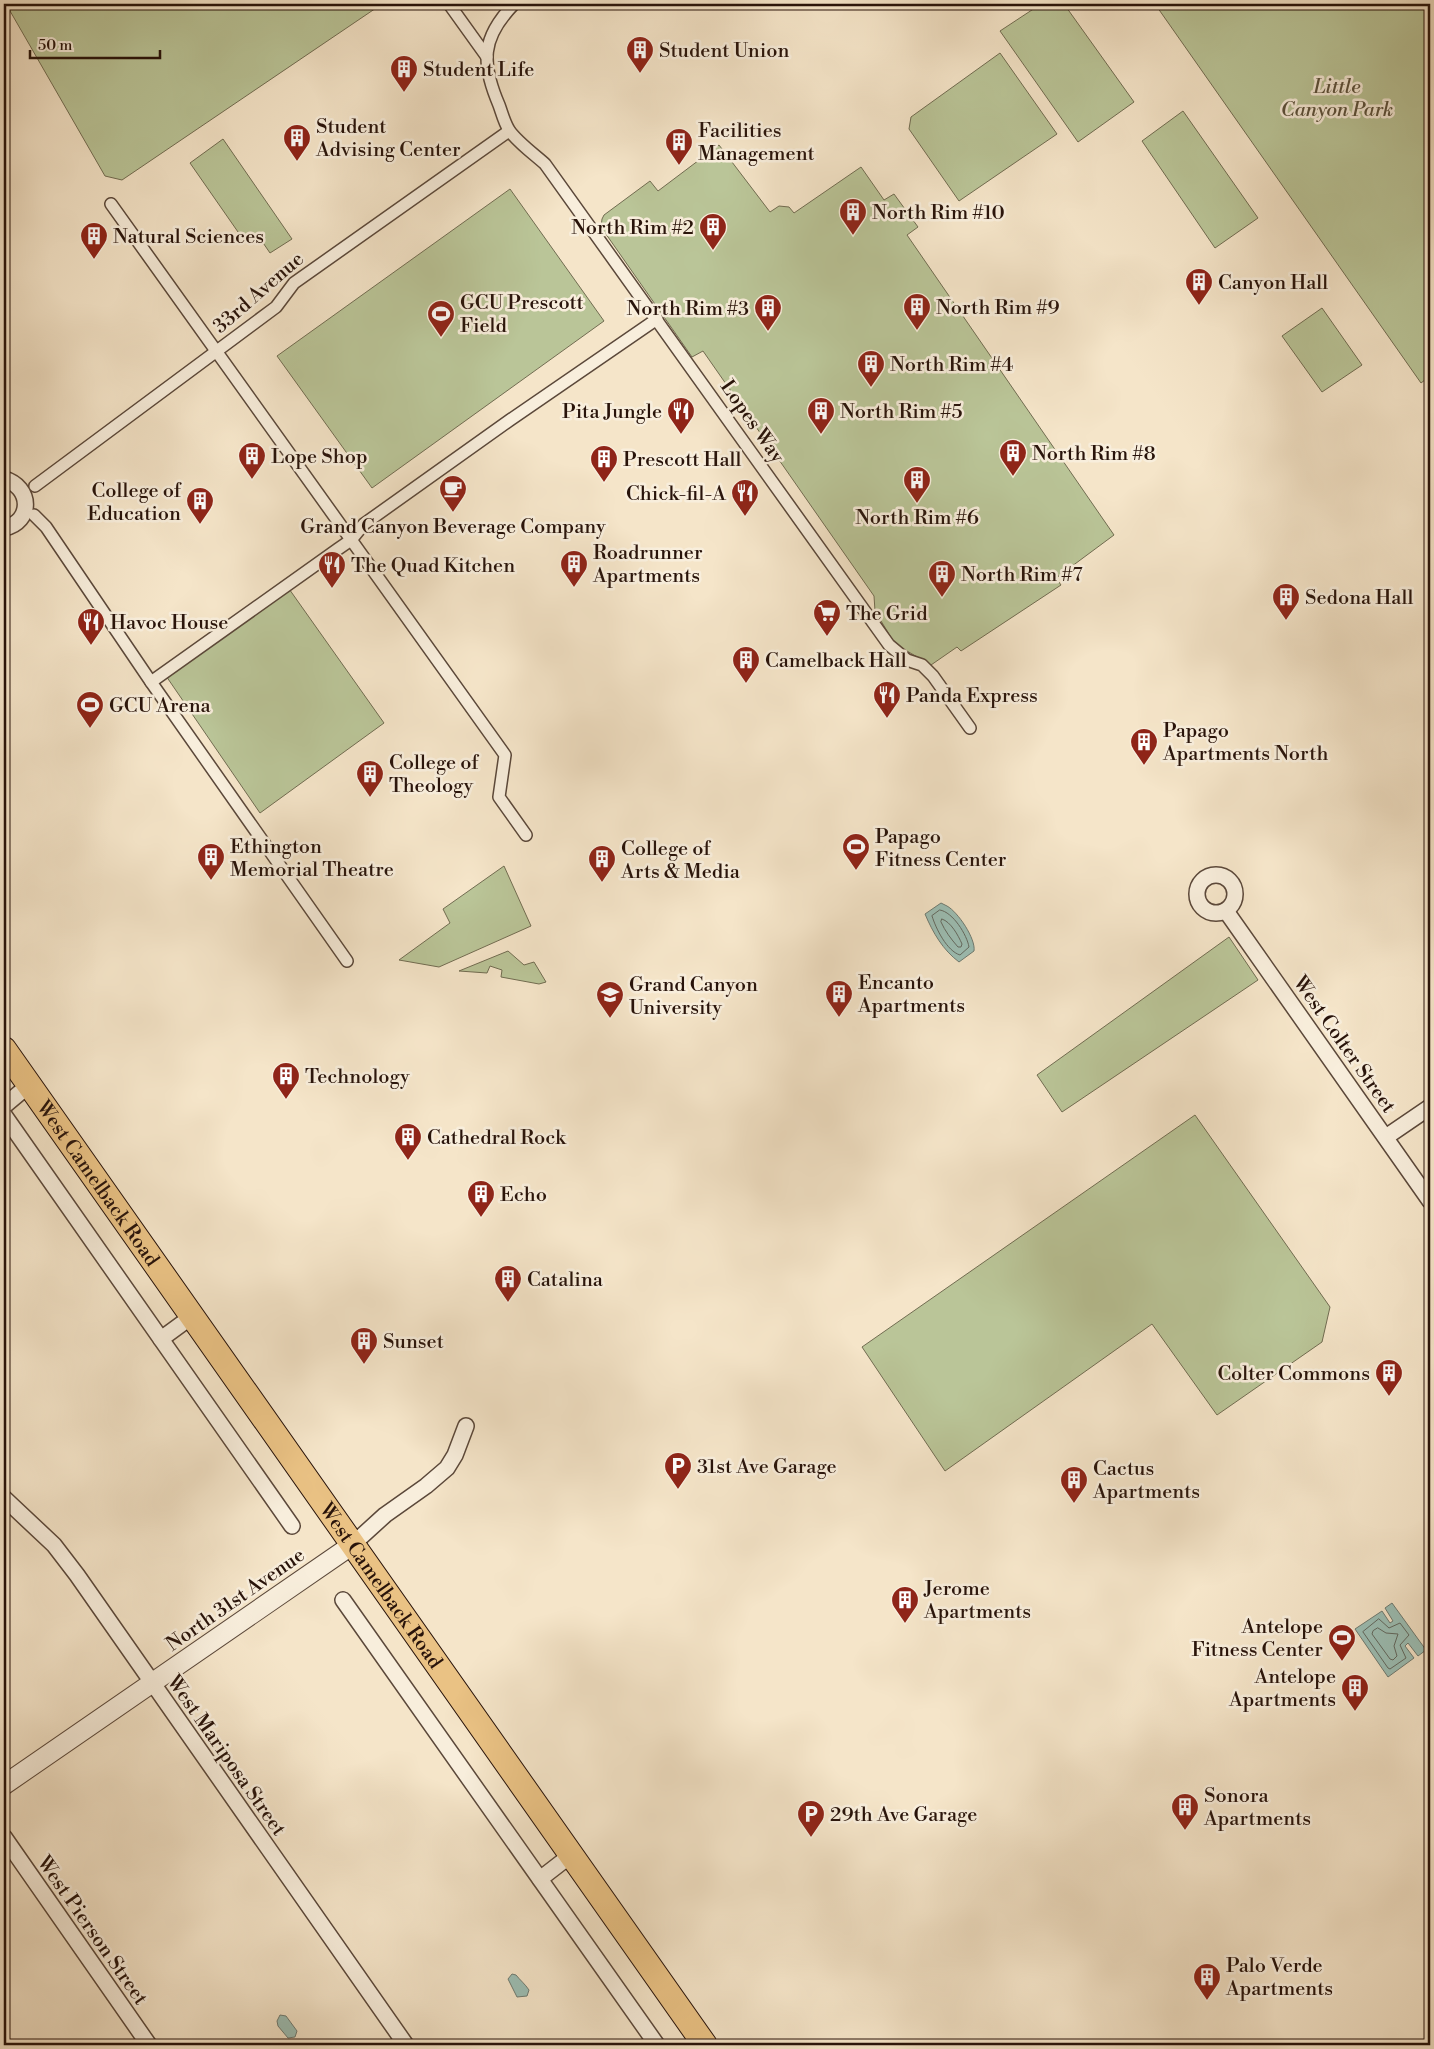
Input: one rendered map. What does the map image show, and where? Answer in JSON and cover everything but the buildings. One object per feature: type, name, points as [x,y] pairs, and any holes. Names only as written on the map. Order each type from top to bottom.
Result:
[{"type":"main road","name":"West Camelback Road","points":[[4,1050],[706,2045]]},
{"type":"street","points":[[449,4],[487,57]]},
{"type":"street","points":[[509,131],[493,92],[486,67],[488,43],[498,20],[514,4]]},
{"type":"street","name":"Lopes Way","points":[[509,131],[545,164],[890,645],[906,660],[922,665],[933,676],[970,728]]},
{"type":"street","name":"33rd Avenue","points":[[35,486],[218,353],[276,307],[294,282],[509,131]]},
{"type":"street","points":[[111,204],[505,755],[499,798],[526,835]]},
{"type":"street","points":[[151,682],[351,540],[364,524],[485,437],[657,319]]},
{"type":"street","points":[[4,479],[18,485],[25,499],[25,507],[19,521],[4,528]]},
{"type":"street","points":[[34,515],[46,526],[151,682],[347,961]]},
{"type":"street","name":"West Colter Street","points":[[1226,911],[1430,1200]]},
{"type":"street","points":[[4,1106],[28,1085]]},
{"type":"street","points":[[1386,1137],[1430,1107]]},
{"type":"street","name":"West Camelback Road","points":[[4,1115],[292,1526]]},
{"type":"street","points":[[161,1339],[191,1317]]},
{"type":"street","name":"North 31st Avenue","points":[[4,1785],[352,1545],[384,1515],[426,1486],[447,1468],[455,1455],[466,1426]]},
{"type":"street","name":"West Mariposa Street","points":[[4,1498],[54,1545],[82,1583],[406,2045]]},
{"type":"street","name":"West Camelback Road","points":[[343,1600],[656,2045]]},
{"type":"street","name":"West Pierson Street","points":[[4,1837],[149,2045]]},
{"type":"street","points":[[540,1879],[571,1855]]},
{"type":"green space","points":[[6,4],[382,4],[122,180],[105,176]]},
{"type":"green space","points":[[1041,4],[1064,4],[1134,102],[1078,142],[1000,31]]},
{"type":"green space","name":"Little Canyon Park","points":[[1155,4],[1430,4],[1430,376],[1421,383]]},
{"type":"green space","points":[[1000,53],[1057,134],[959,201],[909,129],[911,117]]},
{"type":"green space","points":[[1183,111],[1258,218],[1215,248],[1142,141]]},
{"type":"green space","points":[[223,139],[292,239],[270,253],[257,234],[245,242],[190,163]]},
{"type":"green space","points":[[719,145],[770,212],[779,206],[789,207],[794,213],[861,167],[884,200],[894,194],[918,227],[907,235],[1114,535],[1056,578],[1061,585],[961,651],[957,647],[931,665],[895,644],[875,611],[874,596],[703,351],[692,357],[601,227],[604,215],[650,181],[658,191]]},
{"type":"green space","name":"GCU Prescott Field","points":[[510,189],[604,321],[372,488],[277,356]]},
{"type":"green space","points":[[1322,308],[1362,365],[1322,392],[1282,336]]},
{"type":"green space","points":[[287,586],[384,723],[260,813],[164,673]]},
{"type":"green space","points":[[504,866],[531,926],[439,967],[399,960],[450,923],[443,909]]},
{"type":"green space","points":[[1229,937],[1258,980],[1062,1112],[1037,1075]]},
{"type":"green space","points":[[508,951],[524,965],[534,962],[546,982],[539,984],[501,977],[502,970],[490,966],[487,973],[459,971]]},
{"type":"green space","points":[[1195,1115],[1330,1307],[1322,1342],[1217,1415],[1152,1324],[945,1471],[862,1347]]},
{"type":"water","points":[[941,903],[956,914],[969,933],[974,946],[974,951],[959,962],[939,941],[925,914]]},
{"type":"water","points":[[1392,1603],[1426,1650],[1418,1656],[1408,1643],[1405,1646],[1414,1658],[1388,1677],[1355,1629],[1382,1611],[1390,1623],[1393,1621],[1385,1608]]},
{"type":"water","points":[[512,1974],[516,1975],[529,1990],[527,1996],[517,1997],[508,1979]]},
{"type":"water","points":[[280,2015],[286,2016],[297,2031],[295,2037],[288,2038],[278,2026],[277,2021]]},
{"type":"place","name":"Student Union","points":[[640,74]]},
{"type":"place","name":"Student Life","points":[[404,93]]},
{"type":"place","name":"Student Advising Center","points":[[297,162]]},
{"type":"place","name":"Facilities Management","points":[[679,166]]},
{"type":"place","name":"North Rim #10","points":[[853,236]]},
{"type":"place","name":"North Rim #2","points":[[713,251]]},
{"type":"place","name":"Natural Sciences","points":[[94,260]]},
{"type":"place","name":"Canyon Hall","points":[[1199,306]]},
{"type":"place","name":"North Rim #9","points":[[917,331]]},
{"type":"place","name":"North Rim #3","points":[[768,332]]},
{"type":"place","name":"GCU Prescott Field","points":[[441,338]]},
{"type":"place","name":"North Rim #4","points":[[871,388]]},
{"type":"place","name":"Pita Jungle","points":[[681,435]]},
{"type":"place","name":"North Rim #5","points":[[821,435]]},
{"type":"place","name":"North Rim #8","points":[[1013,477]]},
{"type":"place","name":"Lope Shop","points":[[252,480]]},
{"type":"place","name":"Prescott Hall","points":[[604,483]]},
{"type":"place","name":"North Rim #6","points":[[917,504]]},
{"type":"place","name":"Grand Canyon Beverage Company","points":[[453,513]]},
{"type":"place","name":"Chick-fil-A","points":[[745,517]]},
{"type":"place","name":"College of Education","points":[[200,525]]},
{"type":"place","name":"Roadrunner Apartments","points":[[574,588]]},
{"type":"place","name":"The Quad Kitchen","points":[[332,589]]},
{"type":"place","name":"North Rim #7","points":[[942,598]]},
{"type":"place","name":"Sedona Hall","points":[[1286,621]]},
{"type":"place","name":"The Grid","points":[[827,637]]},
{"type":"place","name":"Havoc House","points":[[91,646]]},
{"type":"place","name":"Camelback Hall","points":[[746,684]]},
{"type":"place","name":"Panda Express","points":[[887,719]]},
{"type":"place","name":"GCU Arena","points":[[90,729]]},
{"type":"place","name":"Papago Apartments North","points":[[1144,766]]},
{"type":"place","name":"College of Theology","points":[[370,798]]},
{"type":"place","name":"Papago Fitness Center","points":[[856,871]]},
{"type":"place","name":"Ethington Memorial Theatre","points":[[211,881]]},
{"type":"place","name":"College of Arts & Media","points":[[602,883]]},
{"type":"place","name":"Encanto Apartments","points":[[839,1018]]},
{"type":"place","name":"Grand Canyon University","points":[[610,1019]]},
{"type":"place","name":"Technology","points":[[286,1100]]},
{"type":"place","name":"Cathedral Rock","points":[[408,1161]]},
{"type":"place","name":"Echo","points":[[481,1218]]},
{"type":"place","name":"Catalina","points":[[508,1303]]},
{"type":"place","name":"Sunset","points":[[364,1365]]},
{"type":"place","name":"Colter Commons","points":[[1389,1397]]},
{"type":"place","name":"31st Ave Garage","points":[[678,1490]]},
{"type":"place","name":"Cactus Apartments","points":[[1074,1504]]},
{"type":"place","name":"Jerome Apartments","points":[[905,1624]]},
{"type":"place","name":"Antelope Fitness Center","points":[[1342,1662]]},
{"type":"place","name":"Antelope Apartments","points":[[1355,1712]]},
{"type":"place","name":"Sonora Apartments","points":[[1185,1831]]},
{"type":"place","name":"29th Ave Garage","points":[[811,1838]]},
{"type":"place","name":"Palo Verde Apartments","points":[[1207,2001]]}]
